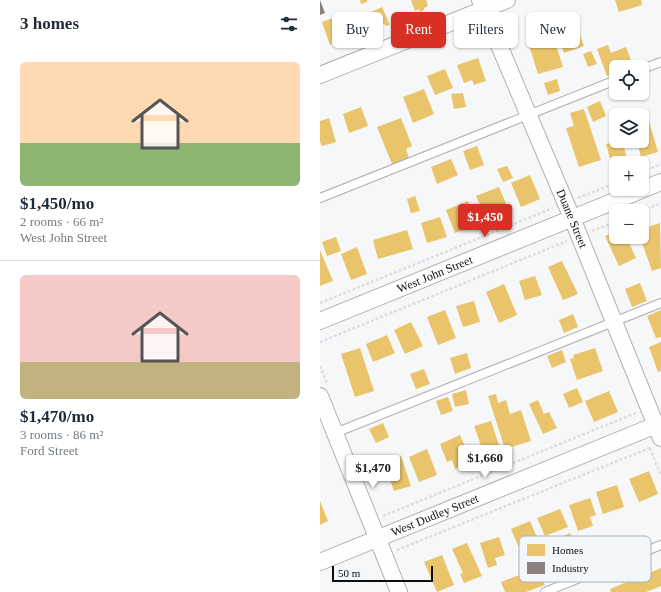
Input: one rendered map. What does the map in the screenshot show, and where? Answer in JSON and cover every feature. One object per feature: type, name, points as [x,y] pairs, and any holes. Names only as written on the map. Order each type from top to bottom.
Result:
[{"type":"street","points":[[320,75],[482,5],[507,0]]},
{"type":"street","name":"Duane Street","points":[[482,5],[566,203],[657,436]]},
{"type":"street","name":"West John Street","points":[[320,321],[661,182]]},
{"type":"street","points":[[320,396],[400,592]]},
{"type":"street","name":"West Dudley Street","points":[[320,562],[378,538],[657,436]]},
{"type":"lane","points":[[649,66],[661,62]]},
{"type":"lane","points":[[320,198],[609,83]]},
{"type":"lane","points":[[335,433],[661,303]]},
{"type":"lane","points":[[651,549],[661,545]]},
{"type":"lane","points":[[545,592],[570,582]]},
{"type":"path","points":[[649,169],[661,164]]},
{"type":"path","points":[[320,303],[609,186]]},
{"type":"path","points":[[649,208],[661,203]]},
{"type":"path","points":[[593,231],[609,225]]},
{"type":"path","points":[[320,342],[568,241]]},
{"type":"path","points":[[372,522],[638,412]]},
{"type":"path","points":[[385,555],[657,436],[661,476]]},
{"type":"building: Homes","points":[[360,0],[367,0],[367,2],[361,4]]},
{"type":"building: Homes","points":[[411,0],[426,0],[428,6],[424,8],[424,10],[420,12],[419,9],[415,11]]},
{"type":"building: Homes","points":[[615,0],[641,0],[642,5],[619,12]]},
{"type":"building: Homes","points":[[382,7],[390,25],[386,26],[383,24],[383,12],[371,12]]},
{"type":"building: Homes","points":[[332,18],[332,44],[330,45],[322,22]]},
{"type":"building: Homes","points":[[580,35],[584,46],[580,47]]},
{"type":"building: Homes","points":[[608,45],[611,53],[626,47],[631,60],[609,60],[609,75],[607,76],[597,49]]},
{"type":"building: Homes","points":[[530,48],[557,48],[563,67],[538,74]]},
{"type":"building: Homes","points":[[562,48],[578,48],[564,53]]},
{"type":"building: Homes","points":[[591,51],[597,64],[588,67],[583,54]]},
{"type":"building: Homes","points":[[478,58],[486,81],[474,85],[472,80],[464,83],[457,65]]},
{"type":"building: Homes","points":[[445,69],[453,88],[435,95],[427,76]]},
{"type":"building: Homes","points":[[557,79],[560,91],[548,95],[544,83]]},
{"type":"building: Homes","points":[[424,89],[434,114],[413,123],[403,97]]},
{"type":"building: Homes","points":[[463,93],[466,107],[454,109],[451,94]]},
{"type":"building: Homes","points":[[600,101],[606,116],[593,122],[587,107]]},
{"type":"building: Homes","points":[[361,107],[368,126],[349,133],[343,114]]},
{"type":"building: Homes","points":[[584,109],[601,160],[579,167],[566,128],[574,126],[570,113]]},
{"type":"building: Homes","points":[[329,118],[336,142],[322,146],[320,142],[320,121]]},
{"type":"building: Homes","points":[[401,118],[412,146],[406,149],[409,158],[392,164],[377,127]]},
{"type":"building: Homes","points":[[649,121],[658,152],[641,156],[639,148],[649,148]]},
{"type":"building: Homes","points":[[609,143],[609,148],[624,148],[626,156],[609,156],[606,144]]},
{"type":"building: Homes","points":[[477,146],[484,165],[470,170],[463,151]]},
{"type":"building: Homes","points":[[451,159],[458,175],[437,184],[431,167]]},
{"type":"building: Homes","points":[[507,166],[513,178],[503,182],[497,169]]},
{"type":"building: Homes","points":[[530,175],[540,199],[521,207],[511,183]]},
{"type":"building: Homes","points":[[499,187],[510,213],[488,222],[476,196]]},
{"type":"building: Homes","points":[[415,196],[420,211],[411,213],[407,199]]},
{"type":"building: Homes","points":[[468,201],[477,224],[455,233],[446,210]]},
{"type":"building: Homes","points":[[440,217],[447,237],[427,243],[421,223]]},
{"type":"building: Homes","points":[[660,223],[661,268],[652,271],[642,244],[649,244],[649,227]]},
{"type":"building: Homes","points":[[407,230],[413,249],[378,259],[373,240]]},
{"type":"building: Homes","points":[[609,234],[609,244],[629,244],[636,258],[619,266],[605,236]]},
{"type":"building: Homes","points":[[336,237],[341,251],[327,256],[322,242]]},
{"type":"building: Homes","points":[[357,247],[367,274],[351,280],[341,254]]},
{"type":"building: Homes","points":[[320,250],[333,281],[320,286]]},
{"type":"building: Homes","points":[[562,261],[578,294],[563,300],[548,267]]},
{"type":"building: Homes","points":[[535,276],[542,295],[525,300],[519,281]]},
{"type":"building: Homes","points":[[640,283],[647,301],[632,307],[625,289]]},
{"type":"building: Homes","points":[[504,284],[517,315],[499,323],[486,292]]},
{"type":"building: Homes","points":[[474,301],[480,322],[463,327],[456,306]]},
{"type":"building: Homes","points":[[445,310],[456,338],[438,345],[427,317]]},
{"type":"building: Homes","points":[[661,310],[661,337],[656,338],[647,316]]},
{"type":"building: Homes","points":[[573,314],[578,327],[564,333],[559,320]]},
{"type":"building: Homes","points":[[411,322],[423,346],[405,354],[394,330]]},
{"type":"building: Homes","points":[[387,335],[395,353],[373,362],[366,344]]},
{"type":"building: Homes","points":[[661,342],[661,371],[658,372],[649,347]]},
{"type":"building: Homes","points":[[360,348],[374,391],[355,397],[341,354]]},
{"type":"building: Homes","points":[[595,348],[603,371],[577,380],[570,359],[574,358],[573,355]]},
{"type":"building: Homes","points":[[562,350],[566,362],[552,368],[547,356]]},
{"type":"building: Homes","points":[[467,353],[471,368],[455,374],[450,358]]},
{"type":"building: Homes","points":[[424,369],[430,384],[416,389],[410,374]]},
{"type":"building: Homes","points":[[577,388],[583,402],[569,408],[563,394]]},
{"type":"building: Homes","points":[[466,390],[469,404],[455,407],[452,394]]},
{"type":"building: Homes","points":[[609,391],[618,412],[594,422],[585,401]]},
{"type":"building: Homes","points":[[496,394],[498,403],[506,400],[510,414],[521,410],[531,441],[505,449],[488,396]]},
{"type":"building: Homes","points":[[448,397],[453,411],[441,415],[436,401]]},
{"type":"building: Homes","points":[[538,400],[544,414],[549,412],[557,428],[543,434],[529,404]]},
{"type":"building: Homes","points":[[491,421],[501,451],[485,457],[474,426]]},
{"type":"building: Homes","points":[[383,423],[389,437],[376,443],[369,429]]},
{"type":"building: Homes","points":[[460,435],[472,462],[455,469],[452,460],[447,462],[440,444]]},
{"type":"building: Homes","points":[[427,449],[437,475],[419,482],[409,457]]},
{"type":"building: Homes","points":[[401,456],[411,486],[394,491],[384,461]]},
{"type":"building: Homes","points":[[649,471],[658,494],[639,502],[629,479]]},
{"type":"building: Homes","points":[[617,485],[624,507],[603,514],[596,492]]},
{"type":"building: Homes","points":[[590,498],[596,515],[590,517],[593,526],[578,531],[569,505]]},
{"type":"building: Homes","points":[[320,501],[328,521],[320,525]]},
{"type":"building: Homes","points":[[560,509],[568,527],[545,536],[537,518]]},
{"type":"building: Homes","points":[[530,521],[536,536],[519,536],[519,548],[511,529]]},
{"type":"building: Homes","points":[[570,533],[571,536],[563,536]]},
{"type":"building: Homes","points":[[499,537],[505,555],[495,558],[497,565],[488,568],[480,543]]},
{"type":"building: Homes","points":[[467,543],[482,576],[464,583],[460,574],[463,573],[452,549]]},
{"type":"building: Homes","points":[[442,555],[454,585],[437,592],[424,562]]},
{"type":"building: Homes","points":[[661,568],[661,586],[646,592],[611,592],[610,589],[627,582],[651,582],[651,572]]},
{"type":"building: Homes","points":[[519,575],[519,582],[544,582],[545,585],[526,592],[505,592],[501,582]]},
{"type":"building: Industry","points":[[320,0],[325,13],[320,15]]}]
